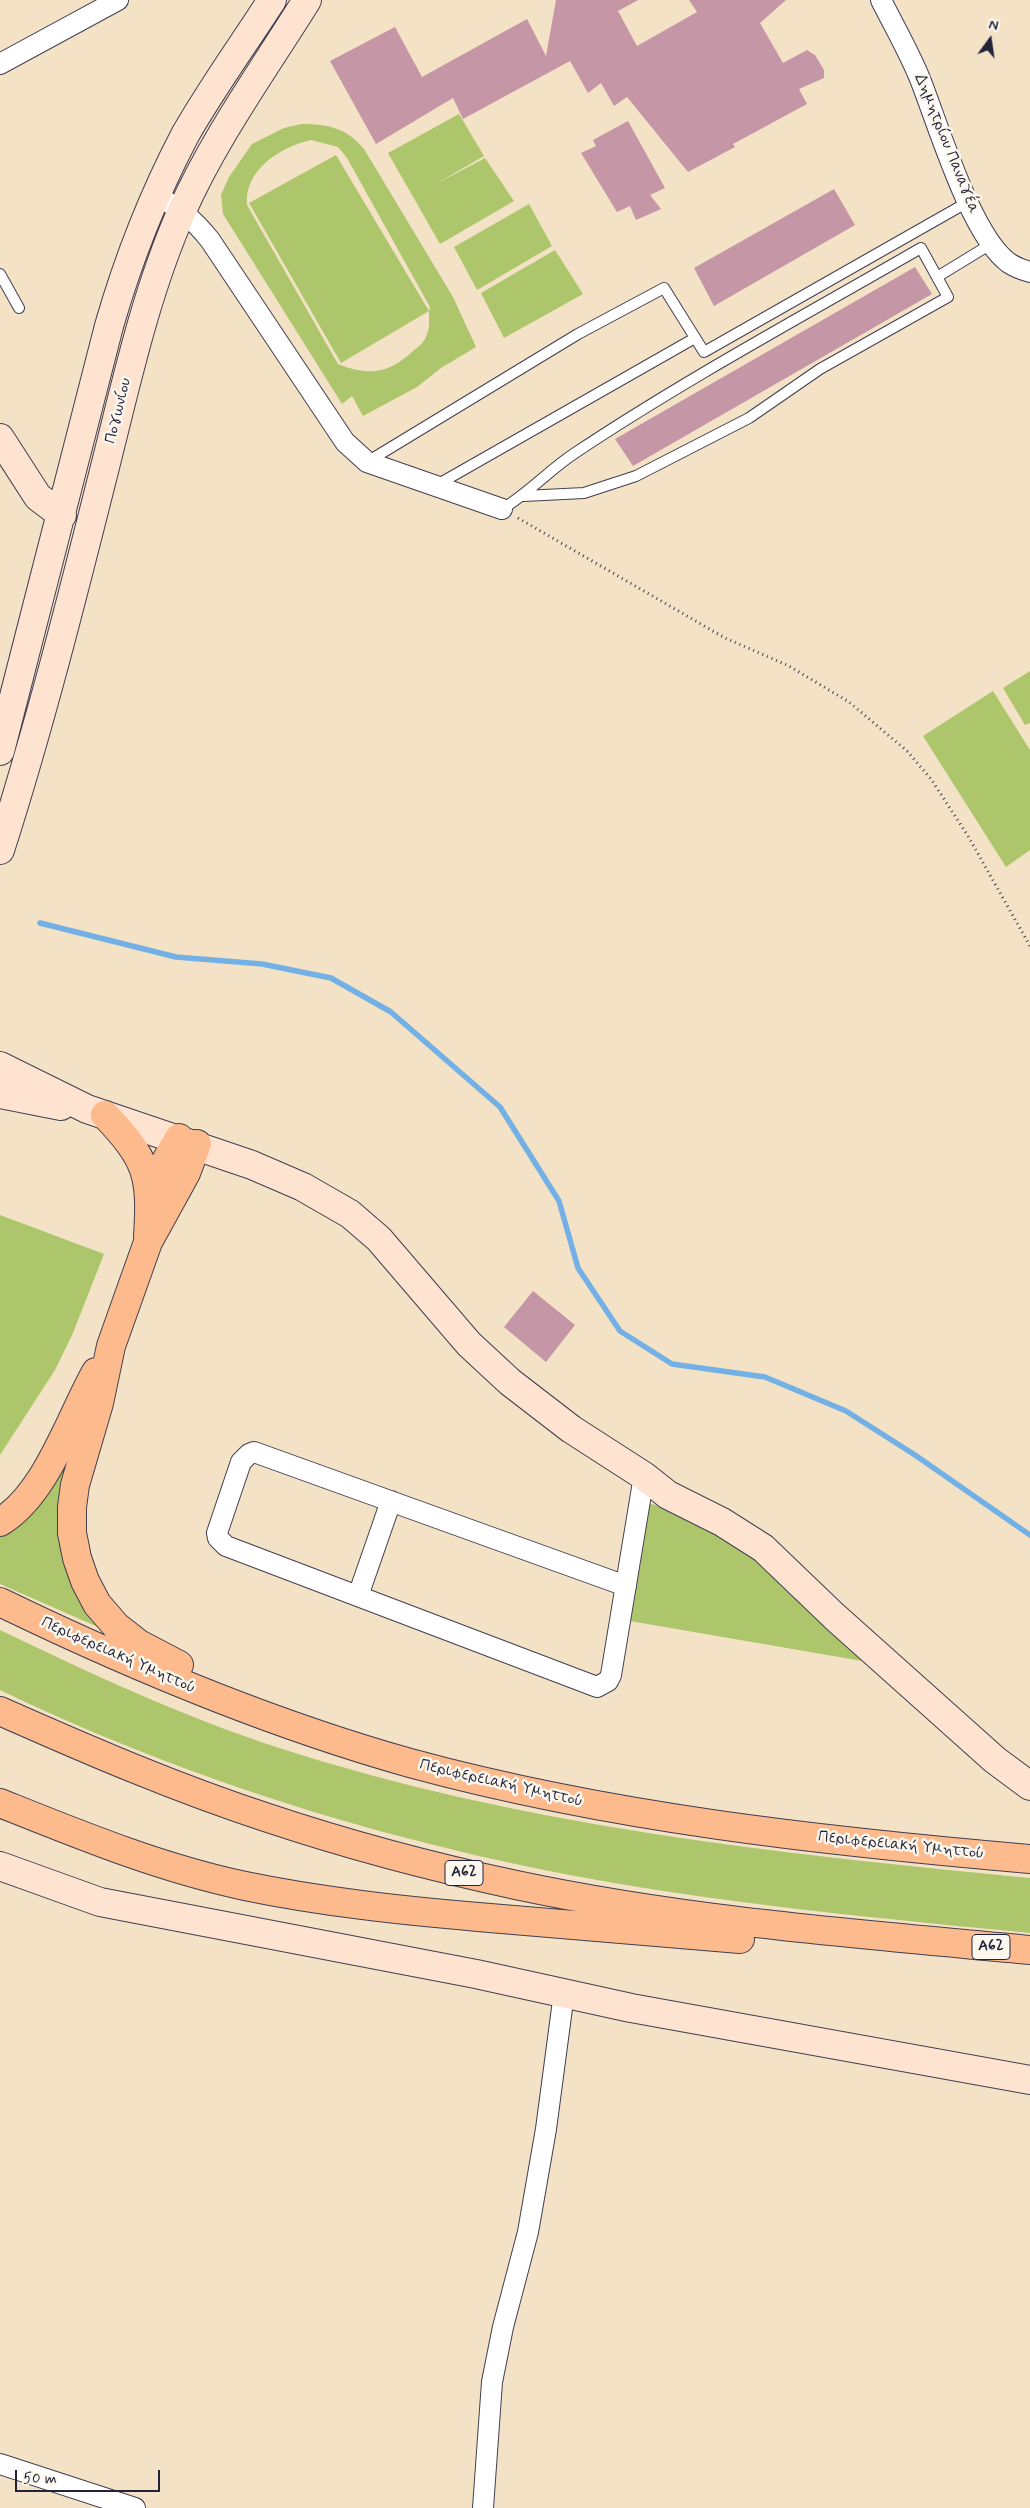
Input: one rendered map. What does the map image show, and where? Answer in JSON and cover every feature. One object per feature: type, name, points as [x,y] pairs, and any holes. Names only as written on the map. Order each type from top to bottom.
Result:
[{"type":"highway","points":[[96,1112],[121,1132],[144,1165],[150,1193],[148,1242]]},
{"type":"highway","points":[[150,1210],[159,1173],[188,1141]]},
{"type":"highway","points":[[188,1141],[186,1173],[148,1242],[110,1346],[98,1403],[75,1485],[72,1507],[72,1532],[76,1558],[85,1581],[97,1604],[116,1626],[139,1644],[164,1659],[224,1685],[272,1719]]},
{"type":"highway","points":[[0,1522],[22,1504],[45,1472],[81,1398],[110,1346]]},
{"type":"highway","name":"Περιφερειακή Υμηττού","points":[[0,1602],[174,1682],[272,1719],[410,1763],[512,1788],[620,1810],[786,1834],[1030,1859]]},
{"type":"highway","name":"Α62","points":[[0,1711],[166,1781],[268,1818],[350,1844],[433,1866],[517,1885],[687,1915],[1030,1950]]},
{"type":"highway","points":[[0,1803],[107,1845],[174,1868],[312,1899],[383,1908],[601,1929],[821,1944],[951,1943]]},
{"type":"street","points":[[0,64],[118,0]]},
{"type":"street","name":"Πογωνίου","points":[[0,752],[118,295],[140,231],[186,135],[272,0]]},
{"type":"street","name":"Πογωνίου","points":[[0,850],[32,747],[143,318],[182,211],[217,144],[307,0]]},
{"type":"street","name":"Δημητρίου Παναγέα","points":[[881,0],[919,76],[968,202],[992,244],[1008,262],[1030,272]]},
{"type":"street","points":[[156,196],[182,211],[198,225],[210,240],[345,442],[367,462],[502,509]]},
{"type":"street","points":[[0,438],[38,497],[62,515]]},
{"type":"street","points":[[0,1066],[96,1112],[188,1141],[288,1180],[329,1201],[359,1220],[379,1239],[456,1331],[493,1367],[571,1429],[644,1476],[668,1495],[722,1522],[763,1548],[836,1617],[995,1760],[1030,1786]]},
{"type":"street","points":[[0,1094],[47,1105],[96,1112]]},
{"type":"street","points":[[626,1586],[254,1452],[241,1462],[218,1527],[218,1538],[226,1546],[597,1687],[608,1681],[610,1675],[626,1586],[644,1476]]},
{"type":"street","points":[[358,1596],[391,1501]]},
{"type":"street","points":[[0,1866],[100,1902],[564,1993],[631,2008],[1030,2080]]},
{"type":"street","points":[[483,2508],[492,2382],[503,2327],[528,2232],[546,2129],[564,1993]]},
{"type":"street","points":[[0,2464],[136,2508]]},
{"type":"lane","points":[[367,462],[578,334],[664,288],[704,352],[968,202]]},
{"type":"lane","points":[[937,277],[992,244]]},
{"type":"lane","points":[[502,509],[524,496],[573,455],[729,358],[921,248],[948,297],[820,369],[749,418],[636,476],[584,493],[524,496]]},
{"type":"lane","points":[[0,274],[19,308]]},
{"type":"lane","points":[[434,486],[695,338]]},
{"type":"path","points":[[502,509],[725,638],[789,666],[849,702],[908,750],[931,779],[968,836],[1030,946]]},
{"type":"green space","points":[[459,114],[484,156],[434,185],[485,158],[514,201],[440,244],[388,153]]},
{"type":"green space","points":[[301,124],[328,126],[344,132],[358,142],[453,297],[476,347],[441,368],[417,387],[363,416],[352,396],[342,404],[223,214],[221,195],[229,177],[252,144],[284,128]],"holes":[[[311,140],[338,147],[347,158],[430,307],[429,329],[425,339],[417,348],[394,365],[386,369],[368,371],[338,364],[247,205],[251,181],[258,171],[276,154],[299,143]]]},
{"type":"green space","points":[[336,155],[429,311],[341,363],[249,203]]},
{"type":"green space","points":[[529,204],[552,246],[477,290],[454,247]]},
{"type":"green space","points":[[555,250],[583,294],[504,338],[481,293]]},
{"type":"green space","points":[[1030,671],[1030,723],[1025,725],[1003,688]]},
{"type":"green space","points":[[993,691],[1030,750],[1030,850],[1006,867],[923,736]]},
{"type":"green space","points":[[0,1215],[104,1254],[73,1333],[55,1370],[0,1455]]},
{"type":"green space","points":[[68,1450],[69,1465],[107,1631],[0,1584],[0,1531]]},
{"type":"green space","points":[[651,1504],[668,1508],[731,1535],[868,1662],[624,1620],[644,1507]]},
{"type":"green space","points":[[0,1630],[136,1693],[241,1735],[369,1775],[462,1798],[556,1817],[744,1847],[1030,1878],[1030,1933],[769,1905],[639,1887],[575,1876],[445,1848],[315,1812],[250,1792],[123,1745],[0,1690]]},
{"type":"building","points":[[556,0],[638,0],[618,11],[637,46],[697,12],[689,0],[786,0],[760,23],[783,63],[807,50],[815,55],[824,70],[824,78],[799,89],[807,104],[733,144],[735,147],[688,172],[627,97],[614,106],[601,83],[588,93],[570,61],[463,119],[453,98],[376,144],[330,61],[395,27],[422,77],[527,19],[546,56]]},
{"type":"building","points":[[628,121],[665,188],[650,195],[661,209],[636,220],[630,206],[617,212],[581,153],[596,146],[593,140]]},
{"type":"building","points":[[834,189],[855,225],[714,306],[694,268]]},
{"type":"building","points":[[915,267],[932,294],[633,466],[615,439]]},
{"type":"building","points":[[533,1291],[575,1325],[546,1362],[504,1327]]},
{"type":"waterway","points":[[40,923],[176,957],[262,964],[331,978],[391,1012],[500,1107],[559,1201],[578,1268],[620,1331],[672,1364],[765,1377],[846,1411],[915,1455],[1030,1535]]}]
